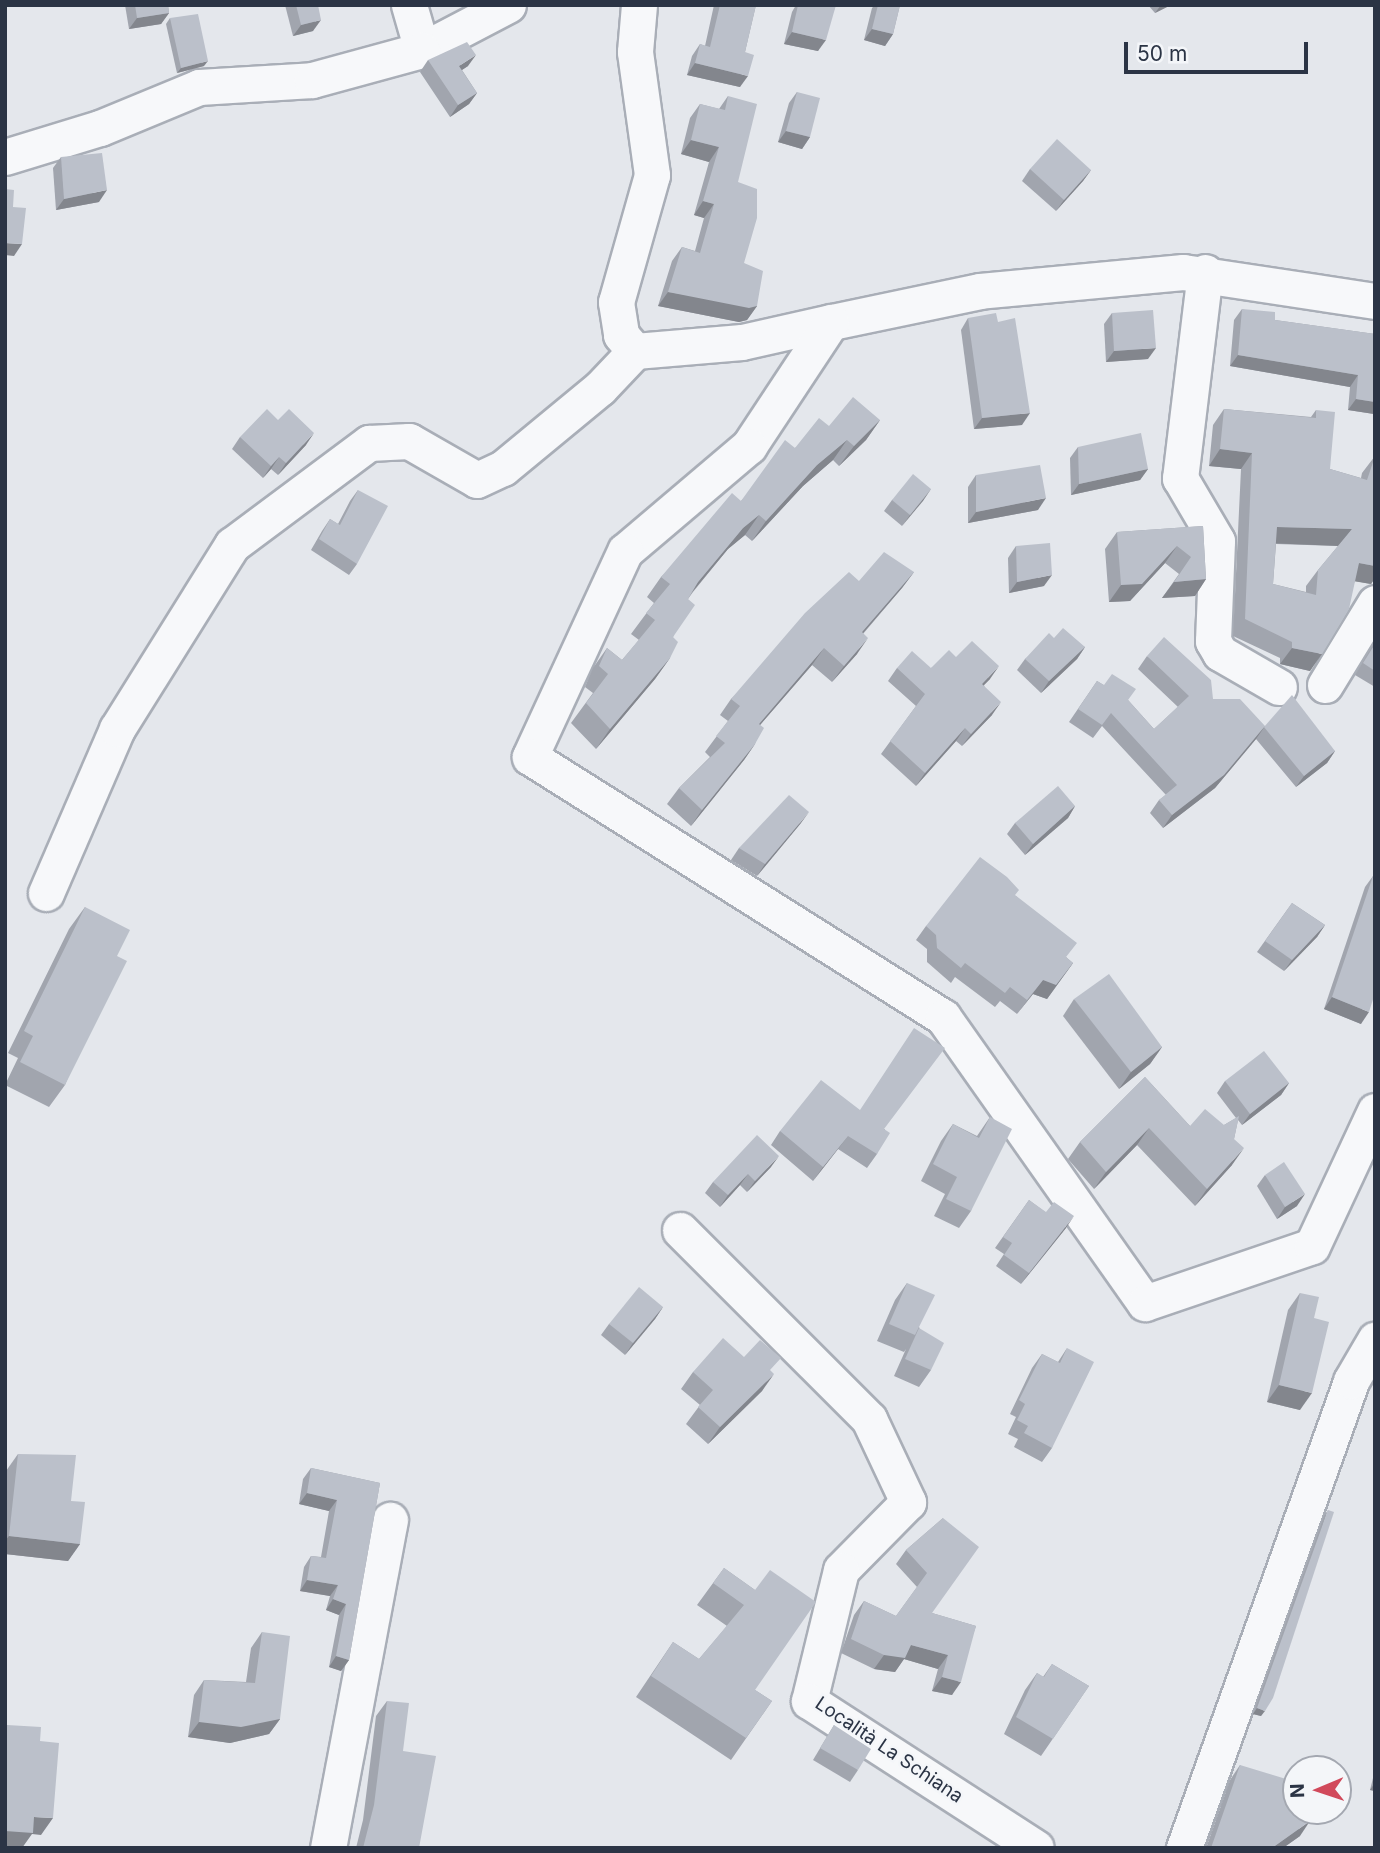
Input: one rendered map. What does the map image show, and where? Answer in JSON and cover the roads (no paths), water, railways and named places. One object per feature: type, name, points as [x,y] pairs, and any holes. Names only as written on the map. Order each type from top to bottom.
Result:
[{"type":"street","points":[[409,5],[422,50]]},
{"type":"street","points":[[5,157],[199,87],[312,80],[422,50],[508,5]]},
{"type":"street","points":[[635,351],[621,335],[616,302],[652,175],[635,52],[639,5]]},
{"type":"street","points":[[46,893],[117,729],[232,545],[369,443],[409,441],[477,480],[503,468],[600,388],[635,351],[742,342],[980,291],[1205,272],[1375,301]]},
{"type":"street","points":[[1205,272],[1180,478],[1217,541],[1213,641],[1220,653],[1279,687]]},
{"type":"street","points":[[831,322],[749,446],[625,551],[530,757],[943,1017],[1145,1303],[1312,1246],[1375,1111]]},
{"type":"street","points":[[1325,685],[1375,603]]},
{"type":"street","name":"Località La Schiana","points":[[680,1230],[869,1419],[908,1502],[841,1570],[809,1701],[1036,1848]]},
{"type":"street","points":[[1184,1848],[1351,1381],[1375,1340]]},
{"type":"street","points":[[328,1848],[390,1520]]}]
